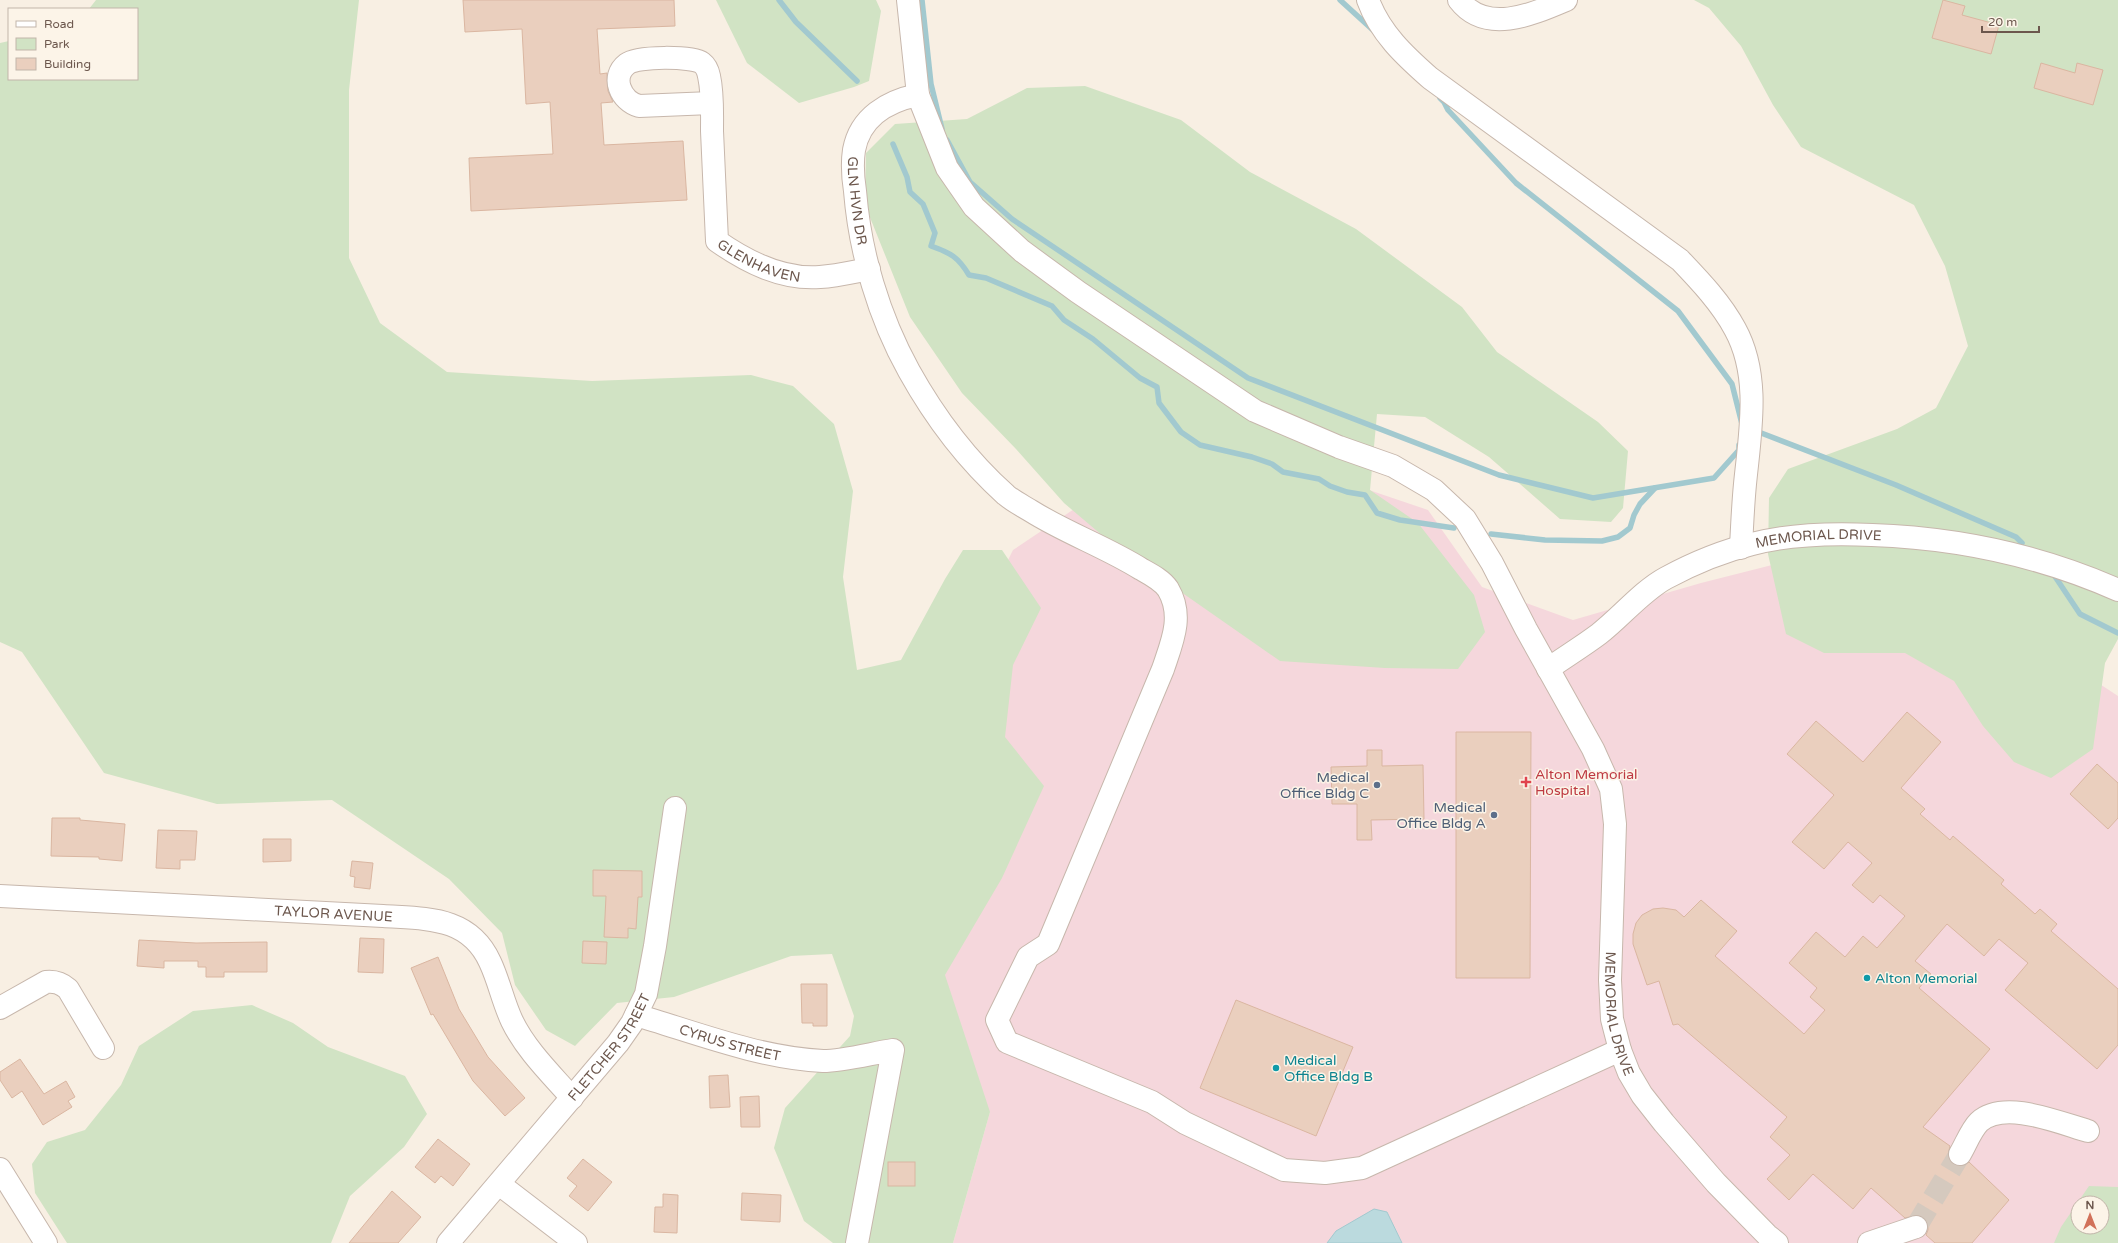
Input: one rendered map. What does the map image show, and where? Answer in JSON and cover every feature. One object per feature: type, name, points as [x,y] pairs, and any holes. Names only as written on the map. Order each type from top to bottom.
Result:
[{"type":"street","name":"MEMORIAL DRIVE","points":[[908,0],[918,95],[932,133],[951,174],[974,207],[1022,251],[1078,292],[1255,411],[1340,447],[1392,466],[1434,490],[1465,519],[1492,563],[1548,668],[1594,748],[1611,789],[1615,824],[1610,980],[1612,1019],[1620,1050],[1629,1073],[1642,1095],[1664,1123],[1716,1183],[1767,1235],[1777,1243]]},
{"type":"street","points":[[1368,0],[1381,27],[1404,56],[1430,78],[1680,260],[1704,285],[1735,329],[1746,355],[1751,385],[1752,413],[1741,548]]},
{"type":"street","points":[[1459,0],[1470,12],[1487,18],[1504,21],[1520,17],[1545,4],[1566,0]]},
{"type":"street","name":"GLN HVN DR","points":[[918,95],[900,99],[882,108],[865,125],[854,149],[853,176],[857,216],[869,269],[886,322],[909,370],[938,416],[973,463],[1008,496],[1020,504],[1051,523],[1121,556],[1153,576],[1167,588],[1175,609],[1177,625],[1163,668],[1048,944],[1028,957],[997,1020],[1007,1042],[1152,1102],[1185,1123],[1284,1170],[1325,1173],[1362,1168],[1620,1050]]},
{"type":"street","name":"GLENHAVEN","points":[[711,103],[716,241],[755,263],[787,275],[820,277],[869,269]]},
{"type":"street","name":"MEMORIAL DRIVE","points":[[1548,668],[1599,634],[1665,579],[1708,559],[1752,544],[1794,536],[1845,534],[1919,537],[1975,544],[2087,576],[2118,590]]},
{"type":"street","name":"FLETCHER STREET","points":[[448,1243],[618,1043],[636,1015],[646,994],[655,946],[675,808]]},
{"type":"street","name":"TAYLOR AVENUE","points":[[0,896],[383,916],[427,920],[455,926],[468,932],[478,942],[490,961],[512,1021],[523,1040],[572,1098]]},
{"type":"street","points":[[0,1008],[46,982],[62,984],[68,989],[103,1048]]},
{"type":"street","name":"CYRUS STREET","points":[[636,1015],[759,1051],[796,1058],[825,1061],[893,1050],[857,1243]]},
{"type":"street","points":[[1960,1154],[1979,1122],[1991,1115],[2004,1112],[2023,1113],[2088,1131]]},
{"type":"street","points":[[0,1169],[46,1243]]},
{"type":"street","points":[[499,1184],[576,1243]]},
{"type":"street","points":[[1869,1243],[1916,1227]]},
{"type":"shaded area","name":"Alton Memorial Hospital","points":[[1192,430],[1428,510],[1482,587],[1573,620],[1701,583],[1784,562],[2022,633],[2118,696],[2118,1243],[953,1243],[990,1112],[916,1056],[959,659],[1013,550]]},
{"type":"green space","points":[[96,0],[359,0],[349,90],[349,258],[380,323],[447,372],[592,381],[751,375],[793,386],[834,424],[853,491],[843,577],[857,670],[901,660],[945,579],[963,550],[1002,550],[1041,608],[1013,665],[1005,737],[1044,786],[1002,878],[945,975],[990,1112],[953,1243],[833,1243],[804,1221],[774,1148],[785,1108],[850,1036],[854,1016],[832,954],[791,956],[674,997],[617,1003],[575,1046],[546,1030],[515,985],[502,933],[449,879],[332,800],[217,804],[104,773],[22,652],[0,642],[0,43],[8,41],[8,80],[138,80],[138,8],[90,8]]},
{"type":"green space","points":[[716,0],[876,0],[881,11],[869,81],[854,87],[799,103],[747,63]]},
{"type":"green space","points":[[1694,0],[2118,0],[2118,639],[2105,663],[2093,749],[2051,778],[2014,762],[1983,726],[1954,681],[1905,653],[1824,653],[1786,634],[1768,554],[1769,498],[1788,469],[1897,429],[1936,408],[1968,346],[1945,266],[1914,205],[1801,147],[1773,105],[1741,46],[1709,8]]},
{"type":"green space","points":[[1085,86],[1181,120],[1250,172],[1356,229],[1462,307],[1497,352],[1598,422],[1628,451],[1623,508],[1611,522],[1560,519],[1489,457],[1425,417],[1377,414],[1370,490],[1418,523],[1474,595],[1485,632],[1458,669],[1385,668],[1280,661],[1181,592],[1143,570],[1064,503],[1016,449],[962,393],[910,317],[865,205],[866,153],[895,124],[967,119],[1027,88]]},
{"type":"green space","points":[[252,1005],[293,1023],[328,1047],[405,1076],[427,1114],[404,1147],[350,1196],[331,1243],[67,1243],[35,1193],[32,1164],[47,1142],[85,1130],[121,1085],[139,1046],[193,1011]]},
{"type":"green space","points":[[2089,1186],[2118,1187],[2118,1243],[2054,1243],[2061,1227],[2070,1214],[2070,1235],[2110,1235],[2110,1195],[2083,1195]]},
{"type":"water","points":[[1374,1209],[1387,1212],[1402,1243],[1327,1243],[1336,1231]]},
{"type":"building","points":[[463,0],[674,0],[675,26],[597,29],[600,74],[607,73],[608,91],[613,102],[601,103],[604,145],[683,141],[687,200],[471,211],[469,158],[553,154],[550,102],[526,104],[522,29],[465,32]]},
{"type":"building","points":[[1943,0],[1965,6],[1962,15],[1999,25],[1991,54],[1932,38]]},
{"type":"building","points":[[2041,63],[2075,73],[2077,63],[2103,70],[2093,105],[2034,88]]},
{"type":"building","name":"Alton Memorial","points":[[1907,712],[1941,742],[1901,788],[1925,809],[1920,814],[1950,840],[1953,836],[2004,880],[2001,884],[2035,914],[2040,909],[2057,924],[2051,931],[2118,989],[2118,1045],[2097,1069],[2005,990],[2028,963],[1999,939],[1984,956],[1947,924],[1915,961],[1931,974],[1919,988],[1990,1049],[1923,1127],[1950,1146],[1948,1155],[1954,1165],[1961,1166],[1969,1162],[2009,1200],[1972,1243],[1935,1243],[1926,1235],[1928,1223],[1924,1217],[1918,1215],[1905,1218],[1871,1188],[1853,1209],[1813,1174],[1789,1200],[1767,1179],[1790,1155],[1770,1137],[1787,1117],[1678,1024],[1673,1025],[1659,981],[1647,985],[1633,944],[1633,934],[1636,923],[1642,915],[1653,909],[1663,908],[1676,910],[1684,917],[1701,900],[1737,931],[1715,956],[1804,1034],[1825,1010],[1810,997],[1817,988],[1789,963],[1816,932],[1845,957],[1863,936],[1877,948],[1905,916],[1880,895],[1873,903],[1852,885],[1872,863],[1848,842],[1824,869],[1792,842],[1834,795],[1787,754],[1816,721],[1863,762]]},
{"type":"building","name":"Medical Office Bldg A","points":[[1456,732],[1531,732],[1530,978],[1456,978]]},
{"type":"building","name":"Medical Office Bldg C","points":[[1367,750],[1382,750],[1382,766],[1423,765],[1424,819],[1371,820],[1372,840],[1357,840],[1357,804],[1332,804],[1331,767],[1367,766]]},
{"type":"building","points":[[2097,764],[2118,783],[2118,818],[2108,829],[2070,794]]},
{"type":"building","points":[[52,818],[80,818],[80,820],[125,824],[122,861],[99,859],[99,857],[51,856]]},
{"type":"building","points":[[158,830],[197,831],[195,860],[180,860],[180,869],[156,868]]},
{"type":"building","points":[[263,839],[291,839],[291,861],[263,862]]},
{"type":"building","points":[[352,861],[373,863],[370,889],[354,887],[355,877],[350,876]]},
{"type":"building","points":[[593,870],[642,871],[642,897],[638,897],[636,929],[628,928],[628,938],[604,937],[606,896],[593,896]]},
{"type":"building","points":[[360,938],[384,939],[383,973],[358,972]]},
{"type":"building","points":[[139,940],[196,943],[267,942],[267,972],[224,972],[224,977],[206,977],[206,967],[198,967],[198,961],[164,961],[164,968],[137,966]]},
{"type":"building","points":[[583,941],[607,942],[606,964],[582,963]]},
{"type":"building","points":[[438,957],[459,1009],[488,1057],[525,1098],[505,1116],[473,1081],[433,1014],[431,1015],[411,968]]},
{"type":"building","points":[[801,984],[827,984],[827,1026],[813,1026],[813,1023],[802,1023]]},
{"type":"building","name":"Medical Office Bldg B","points":[[1236,1000],[1353,1047],[1316,1136],[1200,1088]]},
{"type":"building","points":[[20,1059],[44,1094],[66,1081],[75,1097],[68,1101],[72,1107],[43,1125],[22,1091],[12,1098],[0,1080],[0,1072]]},
{"type":"building","points":[[728,1075],[730,1107],[710,1108],[709,1076]]},
{"type":"building","points":[[759,1096],[760,1127],[741,1127],[740,1097]]},
{"type":"building","points":[[438,1139],[470,1164],[453,1186],[441,1176],[435,1183],[415,1167]]},
{"type":"building","points":[[583,1159],[612,1182],[588,1211],[569,1196],[577,1186],[567,1178]]},
{"type":"building","points":[[888,1162],[915,1162],[915,1186],[888,1186]]},
{"type":"building","points":[[392,1191],[421,1217],[398,1243],[349,1243]]},
{"type":"building","points":[[742,1193],[781,1195],[780,1222],[741,1220]]},
{"type":"building","points":[[663,1194],[678,1195],[677,1233],[654,1232],[655,1207],[663,1207]]},
{"type":"waterway","points":[[779,0],[796,22],[857,81]]},
{"type":"waterway","points":[[922,0],[931,84],[942,129]]},
{"type":"waterway","points":[[1340,0],[1374,31]]},
{"type":"waterway","points":[[1440,98],[1448,110],[1516,183],[1678,311],[1732,384],[1742,424]]},
{"type":"waterway","points":[[947,140],[970,182],[1012,219],[1248,378],[1499,475],[1593,498],[1714,478],[1739,450],[1739,445]]},
{"type":"waterway","points":[[893,144],[907,177],[910,192],[923,204],[935,233],[931,246],[953,256],[969,275],[986,278],[1052,306],[1064,320],[1093,339],[1140,378],[1157,387],[1159,403],[1181,432],[1200,445],[1252,457],[1272,464],[1283,472],[1319,479],[1330,486],[1347,492],[1365,495],[1377,513],[1400,520],[1454,528]]},
{"type":"waterway","points":[[1756,431],[1896,485],[2016,537],[2022,543]]},
{"type":"waterway","points":[[1491,534],[1545,540],[1602,541],[1618,537],[1630,528],[1634,515],[1640,504],[1655,488]]},
{"type":"waterway","points":[[2052,572],[2080,614],[2118,633]]},
{"type":"tunnel","points":[[1916,1227],[1960,1154]]},
{"type":"place","name":"Alton Memorial Hospital","points":[[1526,782]]},
{"type":"place","name":"Medical Office Bldg C","points":[[1377,785]]},
{"type":"place","name":"Medical Office Bldg A","points":[[1494,815]]},
{"type":"place","name":"Alton Memorial","points":[[1867,978]]},
{"type":"place","name":"Medical Office Bldg B","points":[[1276,1068]]}]
